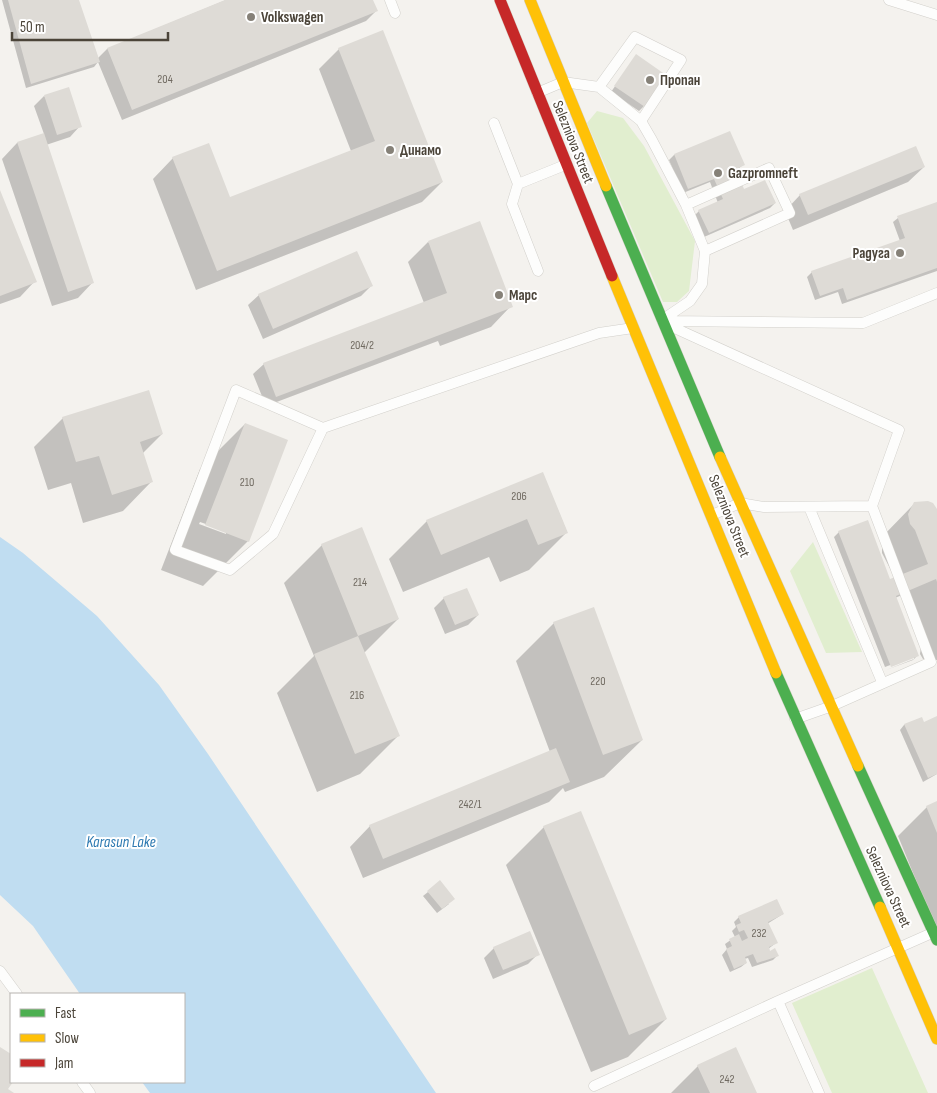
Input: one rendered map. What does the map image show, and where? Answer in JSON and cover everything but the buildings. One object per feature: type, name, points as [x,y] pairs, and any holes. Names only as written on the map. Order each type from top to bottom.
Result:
[{"type":"main road","name":"Selezniova Street","points":[[500,0],[566,165],[740,504],[935,936]]},
{"type":"main road","name":"Selezniova Street","points":[[530,0],[563,82],[712,515],[795,719],[899,948],[937,1038]]},
{"type":"lane","points":[[390,0],[395,13]]},
{"type":"lane","points":[[889,0],[937,15]]},
{"type":"lane","points":[[599,88],[635,37],[681,60],[641,121]]},
{"type":"lane","points":[[537,93],[563,82],[599,88],[641,121],[686,205],[705,251],[702,284],[690,301],[647,324]]},
{"type":"lane","points":[[494,123],[518,184],[512,204],[538,271]]},
{"type":"lane","points":[[518,184],[566,165]]},
{"type":"lane","points":[[686,205],[769,168],[790,213],[705,251]]},
{"type":"lane","points":[[323,428],[273,534],[230,570],[175,550],[236,390],[323,428],[599,333],[647,324],[863,323],[937,293]]},
{"type":"lane","points":[[647,324],[899,430],[872,506],[931,662],[882,682],[832,706],[795,719]]},
{"type":"lane","points":[[712,515],[740,504],[764,507],[872,506]]},
{"type":"lane","points":[[809,507],[882,682]]},
{"type":"lane","points":[[594,1086],[778,1000],[899,948],[935,936]]},
{"type":"lane","points":[[0,971],[16,993]]},
{"type":"lane","points":[[778,1000],[819,1093]]},
{"type":"green space","points":[[597,111],[623,118],[644,146],[695,241],[689,291],[677,302],[663,302],[587,123]]},
{"type":"green space","points":[[813,542],[862,652],[826,653],[790,571]]},
{"type":"green space","points":[[872,968],[928,1093],[832,1093],[792,1003]]},
{"type":"water","name":"Karasun Lake","points":[[0,537],[23,553],[97,616],[159,685],[208,754],[436,1093],[150,1093],[143,1083],[185,1083],[185,993],[79,993],[33,926],[0,895]]},
{"type":"traffic: fast","points":[[606,186],[720,457]]},
{"type":"traffic: fast","points":[[776,673],[880,907]]},
{"type":"traffic: fast","points":[[858,766],[937,940]]},
{"type":"traffic: slow","points":[[530,0],[606,186]]},
{"type":"traffic: slow","points":[[612,276],[776,673]]},
{"type":"traffic: slow","points":[[720,457],[858,766]]},
{"type":"traffic: slow","points":[[880,907],[937,1039]]},
{"type":"traffic: jam","points":[[500,0],[612,276]]},
{"type":"place","name":"Volkswagen","points":[[251,17]]},
{"type":"place","name":"Пропан","points":[[650,80]]},
{"type":"place","name":"Динамо","points":[[390,150]]},
{"type":"place","name":"Gazpromneft","points":[[718,173]]},
{"type":"place","name":"Радуга","points":[[900,253]]},
{"type":"place","name":"Марс","points":[[499,295]]}]
